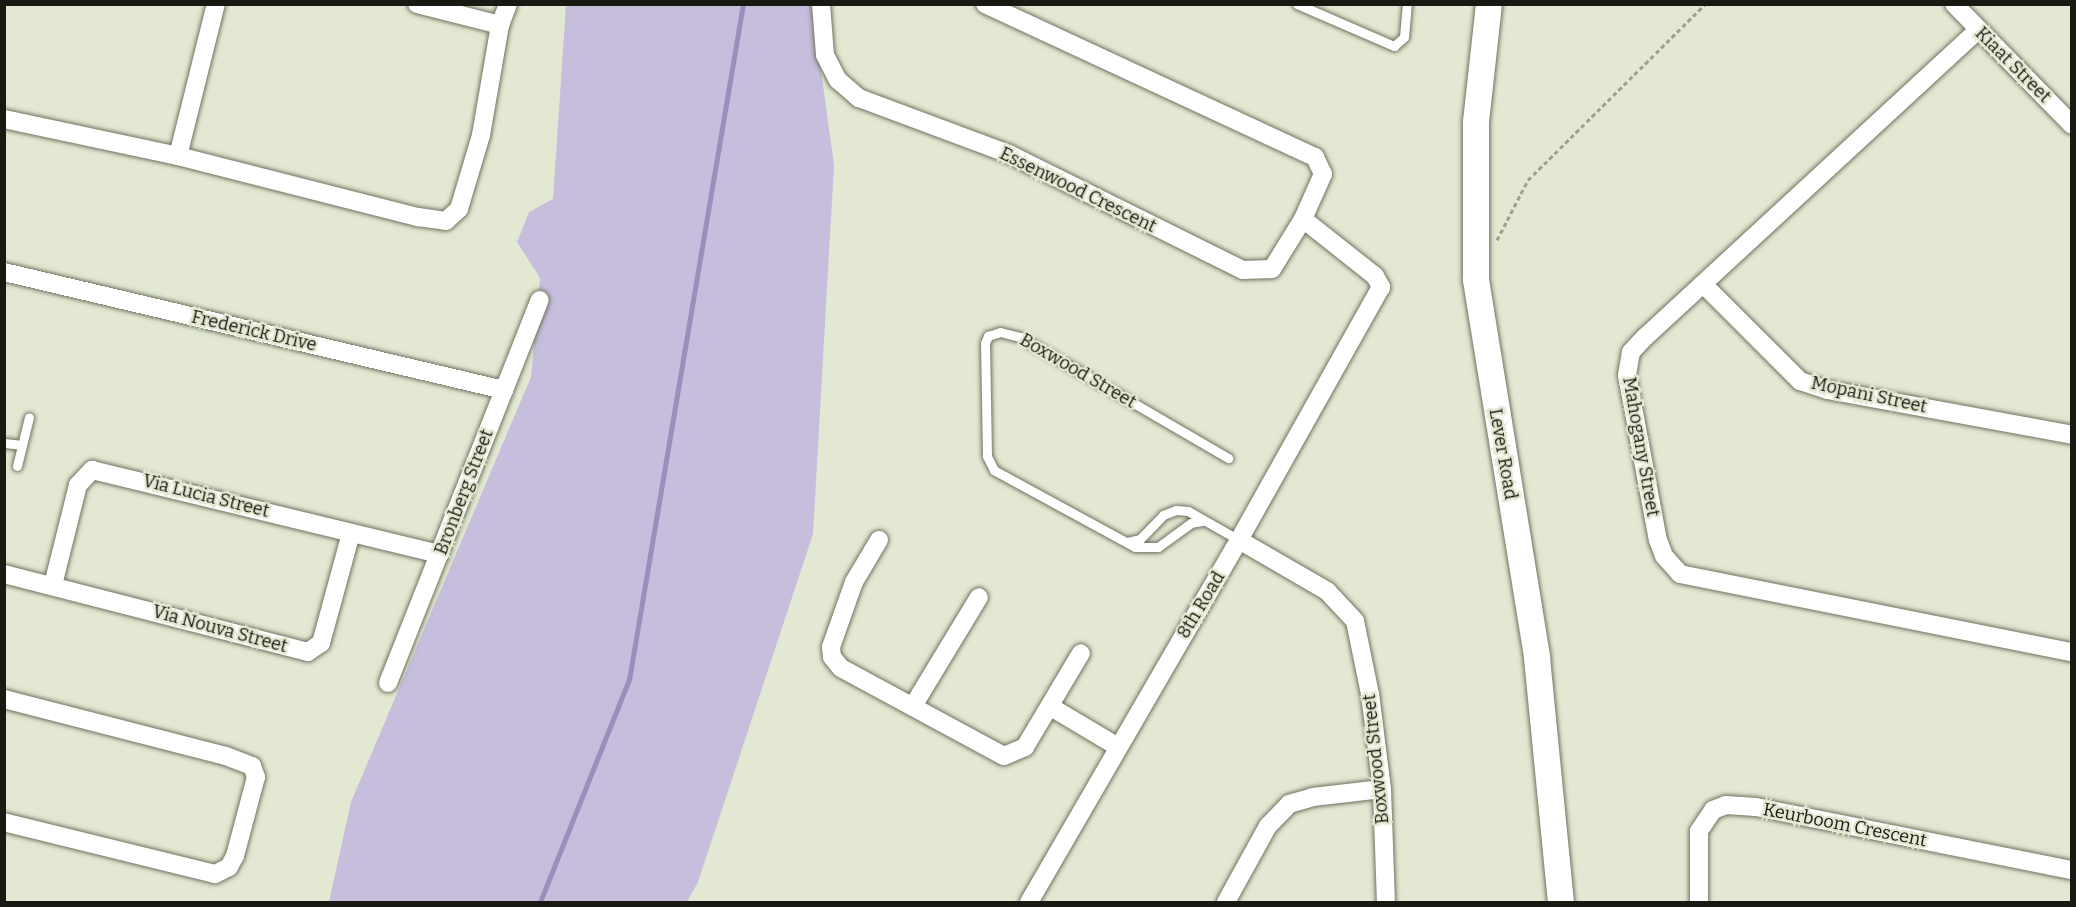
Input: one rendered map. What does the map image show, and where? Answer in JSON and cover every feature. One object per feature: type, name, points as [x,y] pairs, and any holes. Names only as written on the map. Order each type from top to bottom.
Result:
[{"type":"main road","name":"Lever Road","points":[[1474,4],[1467,135],[1470,290],[1485,405],[1538,718],[1548,903]]},
{"type":"main road","name":"Lever Road","points":[[1490,4],[1476,122],[1476,280],[1539,669],[1561,903]]},
{"type":"street","points":[[178,156],[216,4]]},
{"type":"street","points":[[417,4],[500,25]]},
{"type":"street","points":[[4,119],[178,156],[418,217],[439,221],[452,219],[459,209],[481,135],[500,25],[508,4]]},
{"type":"street","name":"Essenwood Crescent","points":[[820,4],[821,43],[828,62],[838,80],[859,98],[1009,154],[1243,270],[1272,269],[1303,219],[1323,174],[1322,164],[1311,154],[985,4]]},
{"type":"street","name":"Kiaat Street","points":[[1954,4],[2069,117]]},
{"type":"street","name":"Mahogany Street","points":[[1978,30],[1645,337],[1627,361],[1658,540],[1674,569],[1691,578],[2072,652]]},
{"type":"street","name":"8th Road","points":[[1029,903],[1380,293],[1379,280],[1303,219]]},
{"type":"street","name":"Frederick Drive","points":[[4,272],[504,390]]},
{"type":"street","name":"Mopani Street","points":[[1704,285],[1800,381],[1828,390],[2072,435]]},
{"type":"street","name":"Bronberg Street","points":[[388,683],[540,300]]},
{"type":"street","name":"Via Lucia Street","points":[[53,585],[78,485],[92,470],[440,554]]},
{"type":"street","name":"Via Nouva Street","points":[[4,574],[308,651],[321,643],[351,533]]},
{"type":"street","points":[[879,540],[854,582],[830,652],[842,668],[1004,756],[1021,751],[1051,707],[1081,653]]},
{"type":"street","name":"Boxwood Street","points":[[1239,540],[1327,591],[1352,615],[1370,694],[1382,789],[1386,903]]},
{"type":"street","points":[[913,706],[979,597]]},
{"type":"street","points":[[4,699],[236,759],[252,766],[256,777],[235,856],[229,867],[215,874],[4,822]]},
{"type":"street","points":[[1051,707],[1118,747]]},
{"type":"street","points":[[1226,903],[1268,826],[1289,804],[1313,797],[1382,789]]},
{"type":"street","name":"Keurboom Crescent","points":[[1699,903],[1699,831],[1713,810],[1726,805],[1756,807],[2072,870]]},
{"type":"lane","points":[[1297,4],[1394,46],[1404,37],[1407,4]]},
{"type":"lane","name":"Boxwood Street","points":[[1202,521],[1191,523],[1151,549],[1127,542],[999,473],[990,464],[984,354],[988,336],[1006,332],[1020,337],[1228,458]]},
{"type":"lane","points":[[17,466],[29,417]]},
{"type":"lane","points":[[4,443],[22,445]]},
{"type":"lane","name":"Boxwood Street","points":[[1127,542],[1140,539],[1168,512],[1188,511],[1239,540]]},
{"type":"path","points":[[1491,250],[1528,180],[1705,4]]},
{"type":"shaded area","points":[[566,5],[812,5],[834,165],[813,534],[698,882],[687,902],[329,902],[351,802],[531,377],[540,278],[517,242],[529,212],[553,199]]},
{"type":"waterway","points":[[540,902],[629,680],[743,4]]}]
